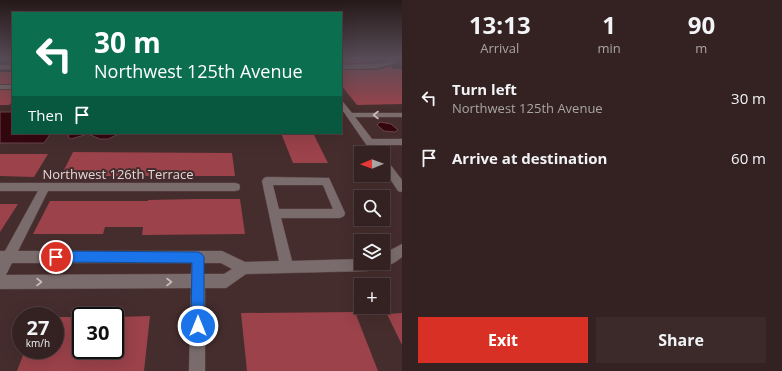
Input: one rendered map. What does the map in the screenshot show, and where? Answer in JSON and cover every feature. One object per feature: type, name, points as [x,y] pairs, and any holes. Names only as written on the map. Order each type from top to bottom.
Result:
[{"type":"street","points":[[0,87],[12,87]]},
{"type":"street","points":[[342,104],[372,146]]},
{"type":"street","points":[[350,115],[401,116]]},
{"type":"street","points":[[369,142],[402,142]]},
{"type":"street","points":[[390,171],[402,188]]},
{"type":"street","points":[[275,214],[340,213],[326,181],[267,181],[287,266]]},
{"type":"street","name":"Northwest 126th Terrace","points":[[0,187],[235,187]]},
{"type":"street","points":[[0,273],[4,257],[45,187]]},
{"type":"street","points":[[390,258],[402,250]]},
{"type":"street","points":[[4,257],[222,257],[244,268],[354,265]]},
{"type":"street","points":[[197,371],[198,257]]},
{"type":"street","points":[[0,282],[226,281],[244,268]]},
{"type":"shaded area","points":[[0,112],[12,112],[12,134],[50,134],[44,143],[0,143]]},
{"type":"shaded area","points":[[380,122],[391,124],[398,130],[395,132],[384,131],[377,125]]},
{"type":"shaded area","points":[[70,134],[88,134],[71,139],[68,137]]},
{"type":"shaded area","points":[[88,134],[119,134],[108,139],[100,139]]},
{"type":"building","points":[[0,75],[12,75],[12,84],[0,84]]},
{"type":"building","points":[[342,75],[402,75],[402,104],[357,105],[342,86]]},
{"type":"building","points":[[0,90],[12,90],[12,102],[9,105],[0,105]]},
{"type":"building","points":[[281,134],[314,134],[328,163],[293,163]]},
{"type":"building","points":[[73,152],[232,153],[235,176],[61,176]]},
{"type":"building","points":[[0,154],[48,154],[34,177],[0,176]]},
{"type":"building","points":[[240,199],[245,234],[142,235],[143,227],[105,227],[103,234],[33,234],[50,201],[148,201]]},
{"type":"building","points":[[0,204],[18,204],[0,232]]},
{"type":"building","points":[[354,312],[378,371],[247,371],[241,313]]},
{"type":"building","points":[[402,313],[402,345],[387,314]]},
{"type":"building","points":[[150,316],[144,371],[17,371],[22,359],[64,359],[64,317],[72,317],[72,359],[124,359],[124,317]]},
{"type":"route","points":[[56,257],[198,257],[198,326]]}]
